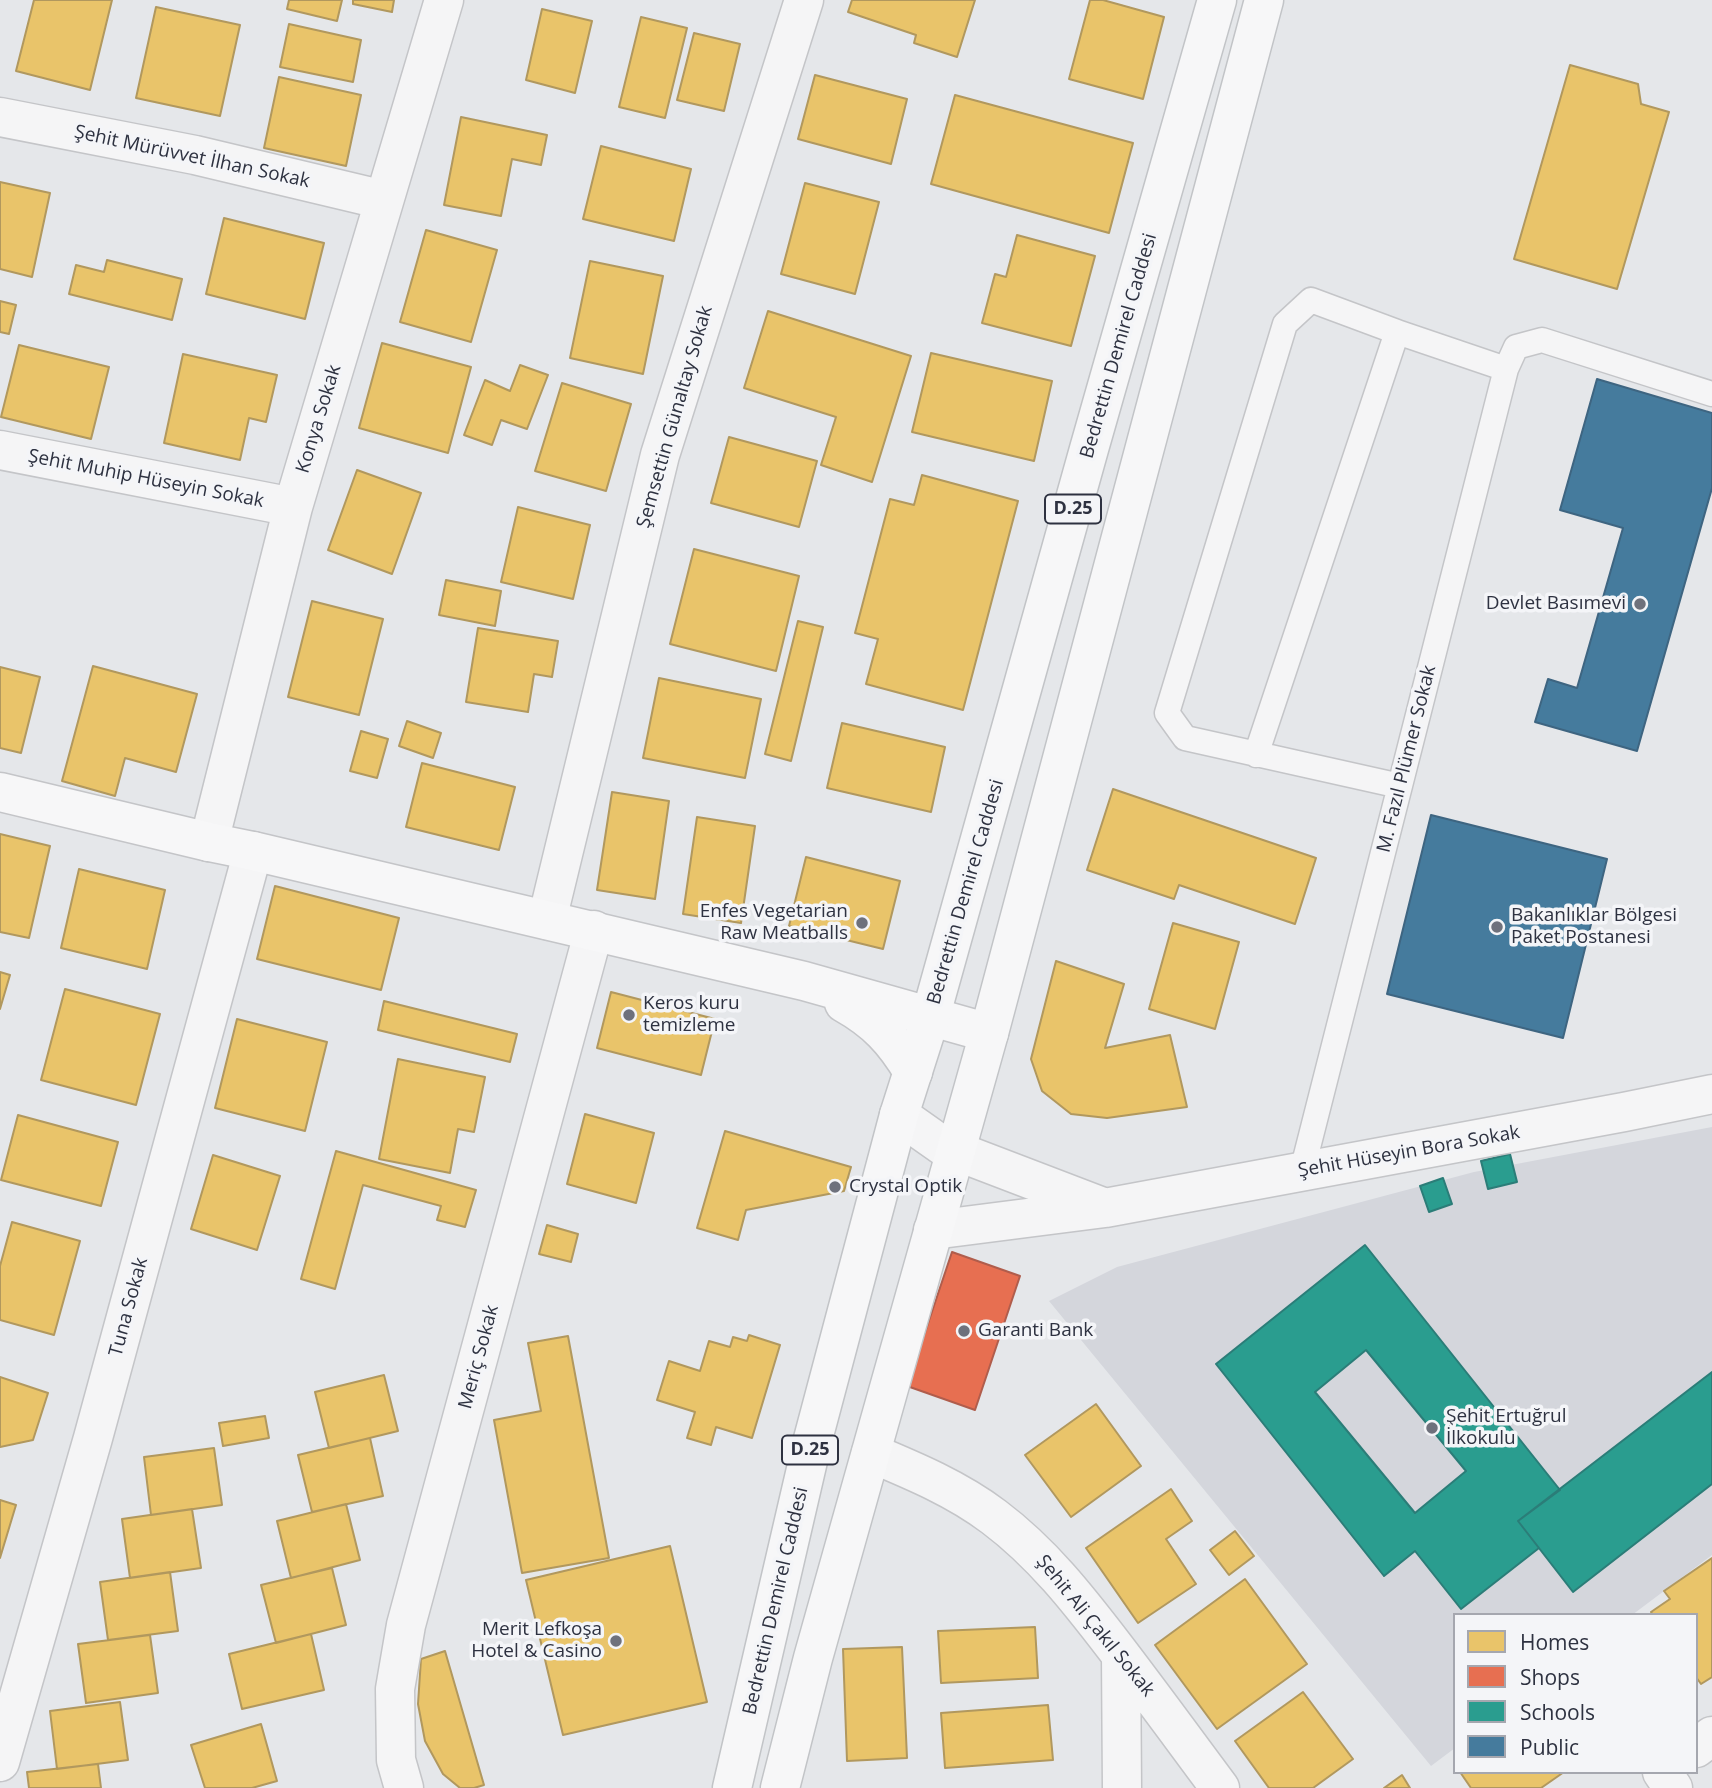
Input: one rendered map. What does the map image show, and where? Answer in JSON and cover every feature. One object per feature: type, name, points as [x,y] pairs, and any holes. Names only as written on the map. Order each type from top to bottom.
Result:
[{"type":"main road","name":"Bedrettin Demirel Caddesi","points":[[732,1788],[813,1439],[899,1115],[930,1018],[1217,0]]},
{"type":"main road","name":"D.25","points":[[780,1788],[813,1658],[989,1033],[1264,0]]},
{"type":"main road","points":[[0,792],[804,981],[989,1033]]},
{"type":"main road","points":[[804,981],[877,1024],[898,1048],[913,1072]]},
{"type":"street","name":"Konya Sokak","points":[[209,842],[293,507],[443,0]]},
{"type":"street","name":"Şemsettin Günaltay Sokak","points":[[547,920],[660,455],[804,0]]},
{"type":"street","name":"Şehit Mürüvvet İlhan Sokak","points":[[0,117],[195,155],[384,200]]},
{"type":"street","name":"Şehit Muhip Hüseyin Sokak","points":[[0,450],[293,507]]},
{"type":"street","name":"Tuna Sokak","points":[[0,1762],[93,1438],[253,851]]},
{"type":"street","name":"Meriç Sokak","points":[[404,1788],[396,1760],[396,1689],[406,1625],[594,930]]},
{"type":"street","name":"Şehit Hüseyin Bora Sokak","points":[[933,1230],[1105,1208],[1712,1094]]},
{"type":"street","points":[[899,1115],[929,1137],[955,1151],[1105,1208]]},
{"type":"street","name":"Şehit Ali Çakıl Sokak","points":[[871,1453],[957,1493],[994,1517],[1029,1546],[1069,1587],[1220,1788]]},
{"type":"street","points":[[1121,1656],[1122,1788]]},
{"type":"lane","points":[[1400,786],[1185,738],[1167,713],[1284,324],[1311,300],[1397,332],[1511,358],[1542,340],[1712,394]]},
{"type":"lane","points":[[1256,754],[1397,332]]},
{"type":"lane","name":"M. Fazıl Plümer Sokak","points":[[1302,1171],[1511,358]]},
{"type":"shaded area","name":"Şehit Ertuğrul İlkokulu","points":[[1712,1127],[1712,1555],[1635,1613],[1453,1613],[1453,1750],[1431,1766],[1049,1301],[1117,1267],[1474,1172]]},
{"type":"building: Homes","points":[[34,0],[112,0],[90,90],[16,71]]},
{"type":"building: Homes","points":[[289,0],[342,0],[337,21],[287,9]]},
{"type":"building: Homes","points":[[353,0],[394,0],[392,12],[353,4]]},
{"type":"building: Homes","points":[[852,0],[975,0],[957,57],[914,43],[916,35],[848,12]]},
{"type":"building: Homes","points":[[1090,0],[1103,0],[1164,17],[1143,99],[1069,79]]},
{"type":"building: Homes","points":[[156,7],[240,25],[220,116],[136,98]]},
{"type":"building: Homes","points":[[542,9],[592,21],[575,93],[526,80]]},
{"type":"building: Homes","points":[[641,17],[687,28],[665,118],[619,107]]},
{"type":"building: Homes","points":[[289,24],[361,40],[353,82],[280,67]]},
{"type":"building: Homes","points":[[694,33],[740,44],[724,111],[677,100]]},
{"type":"building: Homes","points":[[1570,65],[1638,84],[1641,104],[1669,112],[1617,289],[1514,259]]},
{"type":"building: Homes","points":[[815,75],[907,99],[891,164],[798,139]]},
{"type":"building: Homes","points":[[279,77],[361,95],[346,166],[264,148]]},
{"type":"building: Homes","points":[[955,95],[1133,143],[1109,233],[931,184]]},
{"type":"building: Homes","points":[[461,117],[547,135],[541,165],[512,159],[501,216],[444,205]]},
{"type":"building: Homes","points":[[601,146],[691,169],[674,241],[583,219]]},
{"type":"building: Homes","points":[[0,182],[50,193],[32,277],[0,269]]},
{"type":"building: Homes","points":[[805,183],[879,202],[855,294],[781,274]]},
{"type":"building: Homes","points":[[224,218],[324,243],[305,319],[206,294]]},
{"type":"building: Homes","points":[[426,230],[497,250],[471,342],[400,322]]},
{"type":"building: Homes","points":[[1017,235],[1095,256],[1071,346],[982,323],[995,274],[1006,277]]},
{"type":"building: Homes","points":[[107,260],[182,279],[172,320],[69,294],[76,265],[104,272]]},
{"type":"building: Homes","points":[[590,261],[663,276],[643,374],[570,358]]},
{"type":"building: Homes","points":[[0,301],[16,305],[9,334],[0,332]]},
{"type":"building: Homes","points":[[768,311],[911,356],[872,482],[821,465],[836,417],[744,388]]},
{"type":"building: Homes","points":[[382,343],[471,367],[448,453],[359,428]]},
{"type":"building: Homes","points":[[19,345],[109,367],[91,439],[1,417]]},
{"type":"building: Homes","points":[[931,353],[1052,381],[1034,461],[912,432]]},
{"type":"building: Homes","points":[[183,354],[277,375],[266,422],[249,418],[240,460],[164,443]]},
{"type":"building: Homes","points":[[520,365],[548,375],[527,429],[501,420],[492,445],[464,435],[485,380],[510,391]]},
{"type":"building: Homes","points":[[562,383],[631,404],[606,491],[535,471]]},
{"type":"building: Homes","points":[[729,437],[817,461],[799,527],[711,503]]},
{"type":"building: Homes","points":[[357,470],[421,493],[392,574],[328,550]]},
{"type":"building: Homes","points":[[922,475],[1018,501],[963,710],[866,684],[878,639],[855,633],[890,499],[914,505]]},
{"type":"building: Homes","points":[[518,507],[590,525],[573,599],[501,582]]},
{"type":"building: Homes","points":[[694,549],[799,576],[776,671],[670,644]]},
{"type":"building: Homes","points":[[446,580],[501,591],[495,626],[439,615]]},
{"type":"building: Homes","points":[[312,601],[383,619],[359,715],[288,697]]},
{"type":"building: Homes","points":[[798,621],[823,627],[791,761],[765,754]]},
{"type":"building: Homes","points":[[478,628],[558,641],[552,677],[534,674],[528,712],[466,702]]},
{"type":"building: Homes","points":[[93,666],[197,694],[176,772],[125,758],[115,796],[62,781]]},
{"type":"building: Homes","points":[[0,667],[40,677],[21,753],[0,748]]},
{"type":"building: Homes","points":[[659,678],[761,699],[745,778],[643,758]]},
{"type":"building: Homes","points":[[407,721],[441,733],[433,758],[399,746]]},
{"type":"building: Homes","points":[[842,723],[945,747],[931,812],[827,788]]},
{"type":"building: Homes","points":[[361,731],[388,739],[377,778],[350,771]]},
{"type":"building: Homes","points":[[422,763],[515,787],[499,850],[406,827]]},
{"type":"building: Homes","points":[[1113,789],[1316,858],[1295,924],[1179,885],[1174,899],[1087,870]]},
{"type":"building: Homes","points":[[612,792],[669,801],[655,899],[597,890]]},
{"type":"building: Homes","points":[[697,817],[755,826],[741,923],[683,914]]},
{"type":"building: Homes","points":[[0,834],[50,846],[29,938],[0,932]]},
{"type":"building: Homes","points":[[806,857],[900,881],[883,949],[789,926]]},
{"type":"building: Homes","points":[[79,869],[165,890],[147,969],[61,948]]},
{"type":"building: Homes","points":[[275,886],[399,918],[381,990],[257,959]]},
{"type":"building: Homes","points":[[1173,923],[1239,942],[1215,1029],[1149,1009]]},
{"type":"building: Homes","points":[[1056,961],[1124,984],[1105,1048],[1170,1035],[1187,1107],[1107,1118],[1071,1114],[1042,1091],[1031,1059]]},
{"type":"building: Homes","points":[[0,972],[10,975],[0,1009]]},
{"type":"building: Homes","points":[[65,989],[160,1014],[136,1105],[41,1080]]},
{"type":"building: Homes","points":[[611,992],[715,1019],[701,1075],[597,1048]]},
{"type":"building: Homes","points":[[384,1001],[517,1034],[510,1062],[378,1030]]},
{"type":"building: Homes","points":[[237,1019],[327,1042],[305,1131],[215,1108]]},
{"type":"building: Homes","points":[[398,1059],[485,1077],[474,1132],[458,1129],[450,1173],[379,1159]]},
{"type":"building: Homes","points":[[585,1114],[654,1133],[636,1203],[567,1184]]},
{"type":"building: Homes","points":[[18,1115],[118,1142],[101,1206],[1,1180]]},
{"type":"building: Homes","points":[[725,1131],[851,1167],[844,1191],[746,1210],[738,1240],[697,1228]]},
{"type":"building: Homes","points":[[336,1151],[476,1190],[465,1227],[437,1220],[441,1206],[363,1185],[335,1289],[301,1279]]},
{"type":"building: Homes","points":[[213,1155],[280,1176],[257,1250],[191,1229]]},
{"type":"building: Homes","points":[[12,1222],[80,1241],[54,1335],[0,1320],[0,1266]]},
{"type":"building: Homes","points":[[547,1225],[578,1234],[571,1262],[539,1254]]},
{"type":"building: Homes","points":[[749,1335],[780,1345],[752,1438],[716,1427],[711,1445],[687,1438],[695,1412],[657,1400],[669,1361],[700,1371],[709,1341],[730,1347],[733,1337],[747,1341]]},
{"type":"building: Homes","points":[[568,1336],[609,1558],[522,1573],[494,1420],[541,1411],[528,1343]]},
{"type":"building: Homes","points":[[384,1375],[398,1431],[329,1448],[315,1392]]},
{"type":"building: Homes","points":[[0,1377],[48,1393],[33,1440],[0,1447]]},
{"type":"building: Homes","points":[[1096,1404],[1141,1466],[1071,1517],[1025,1455]]},
{"type":"building: Homes","points":[[265,1416],[269,1438],[223,1446],[219,1423]]},
{"type":"building: Homes","points":[[370,1438],[383,1496],[312,1512],[298,1455]]},
{"type":"building: Homes","points":[[214,1448],[222,1505],[151,1515],[144,1457]]},
{"type":"building: Homes","points":[[1171,1489],[1192,1521],[1166,1539],[1196,1584],[1138,1623],[1086,1548]]},
{"type":"building: Homes","points":[[0,1500],[16,1505],[0,1558]]},
{"type":"building: Homes","points":[[346,1504],[360,1560],[291,1578],[277,1521]]},
{"type":"building: Homes","points":[[192,1509],[201,1568],[130,1578],[122,1519]]},
{"type":"building: Homes","points":[[1235,1531],[1254,1556],[1229,1575],[1210,1550]]},
{"type":"building: Homes","name":"Merit Lefkoşa Hotel & Casino","points":[[670,1546],[707,1702],[563,1735],[526,1580]]},
{"type":"building: Homes","points":[[1712,1558],[1712,1677],[1701,1684],[1698,1680],[1698,1613],[1652,1613],[1670,1599],[1664,1591]]},
{"type":"building: Homes","points":[[332,1568],[346,1625],[276,1643],[261,1585]]},
{"type":"building: Homes","points":[[170,1572],[178,1631],[108,1640],[100,1582]]},
{"type":"building: Homes","points":[[1245,1579],[1307,1664],[1217,1729],[1155,1645]]},
{"type":"building: Homes","points":[[1035,1627],[1038,1678],[941,1683],[938,1631]]},
{"type":"building: Homes","points":[[311,1634],[324,1690],[242,1709],[229,1654]]},
{"type":"building: Homes","points":[[150,1635],[158,1693],[86,1703],[78,1644]]},
{"type":"building: Homes","points":[[902,1647],[907,1758],[847,1761],[843,1649]]},
{"type":"building: Homes","points":[[445,1651],[484,1785],[474,1788],[460,1788],[443,1774],[425,1741],[418,1704],[421,1659]]},
{"type":"building: Homes","points":[[1303,1692],[1353,1759],[1313,1788],[1269,1788],[1235,1741]]},
{"type":"building: Homes","points":[[120,1702],[128,1760],[57,1769],[50,1711]]},
{"type":"building: Homes","points":[[1048,1705],[1053,1760],[945,1768],[941,1713]]},
{"type":"building: Homes","points":[[261,1724],[277,1781],[252,1788],[205,1788],[191,1745]]},
{"type":"building: Homes","points":[[98,1764],[101,1788],[29,1788],[27,1772]]},
{"type":"building: Homes","points":[[1461,1774],[1561,1774],[1541,1788],[1471,1788]]},
{"type":"building: Homes","points":[[1402,1775],[1410,1788],[1384,1788]]},
{"type":"building: Shops","name":"Garanti Bank","points":[[952,1252],[1020,1276],[975,1410],[907,1386]]},
{"type":"building: Schools","points":[[1510,1154],[1517,1182],[1488,1189],[1481,1161]]},
{"type":"building: Schools","points":[[1443,1178],[1452,1204],[1429,1212],[1420,1186]]},
{"type":"building: Schools","points":[[1365,1245],[1560,1490],[1518,1521],[1539,1548],[1461,1609],[1415,1551],[1384,1576],[1216,1364]],"holes":[[[1366,1350],[1466,1471],[1415,1513],[1315,1392]]]},
{"type":"building: Schools","points":[[1712,1372],[1712,1484],[1573,1592],[1518,1521]]},
{"type":"building: Public","name":"Devlet Basımevi","points":[[1597,379],[1712,413],[1712,488],[1637,751],[1535,722],[1548,679],[1577,688],[1623,528],[1560,510]]},
{"type":"building: Public","name":"Bakanlıklar Bölgesi Paket Postanesi","points":[[1431,815],[1607,859],[1563,1038],[1387,994]]},
{"type":"place","name":"Devlet Basımevi","points":[[1640,604]]},
{"type":"place","name":"Enfes Vegetarian Raw Meatballs","points":[[862,923]]},
{"type":"place","name":"Bakanlıklar Bölgesi Paket Postanesi","points":[[1497,927]]},
{"type":"place","name":"Keros kuru temizleme","points":[[629,1015]]},
{"type":"place","name":"Crystal Optik","points":[[835,1187]]},
{"type":"place","name":"Garanti Bank","points":[[964,1331]]},
{"type":"place","name":"Şehit Ertuğrul İlkokulu","points":[[1432,1428]]},
{"type":"place","name":"Merit Lefkoşa Hotel & Casino","points":[[616,1641]]}]
